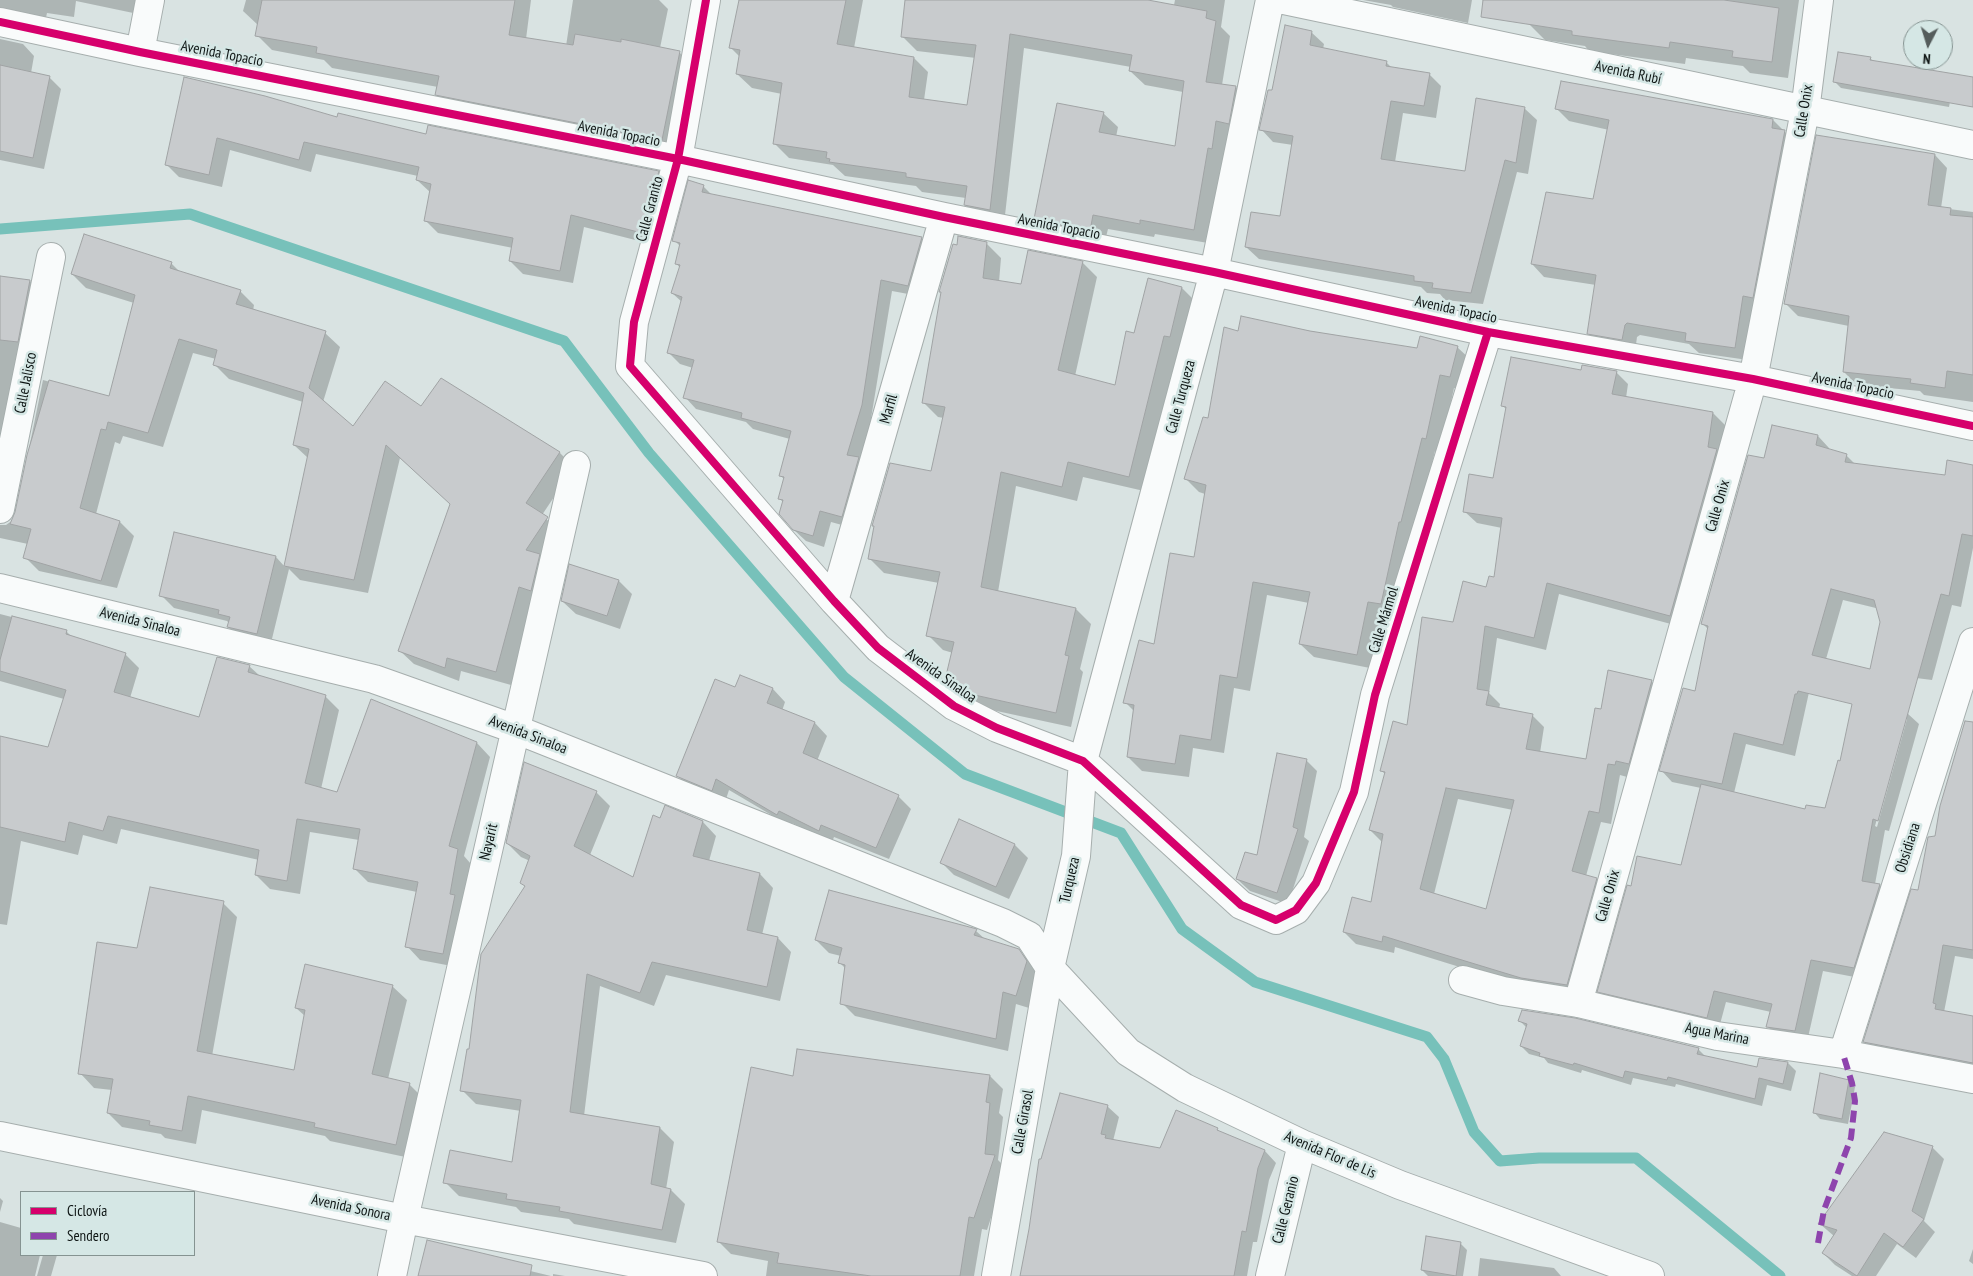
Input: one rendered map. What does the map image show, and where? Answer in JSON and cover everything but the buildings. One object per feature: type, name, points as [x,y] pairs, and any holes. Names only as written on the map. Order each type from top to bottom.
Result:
[{"type":"street","points":[[140,52],[150,0]]},
{"type":"street","name":"Calle Granito","points":[[630,366],[634,322],[678,159],[706,0]]},
{"type":"street","name":"Calle Turqueza","points":[[1080,791],[1083,761],[1214,272],[1270,0]]},
{"type":"street","name":"Avenida Rubí","points":[[1284,0],[1805,111],[1973,144]]},
{"type":"street","name":"Calle Onix","points":[[1578,1003],[1753,379],[1805,111],[1819,0]]},
{"type":"street","name":"Avenida Topacio","points":[[0,22],[140,52],[678,159],[1488,332],[1753,379],[1973,426]]},
{"type":"street","name":"Marfil","points":[[834,602],[944,217]]},
{"type":"street","name":"Calle Jalisco","points":[[0,509],[51,257]]},
{"type":"street","name":"Calle Mármol","points":[[1296,910],[1316,883],[1354,792],[1375,695],[1488,332]]},
{"type":"street","name":"Avenida Sinaloa","points":[[630,366],[834,602],[878,648],[954,706],[997,728],[1083,761],[1241,905],[1276,920],[1296,910]]},
{"type":"street","name":"Nayarit","points":[[392,1276],[576,465]]},
{"type":"street","name":"Avenida Sinaloa","points":[[0,588],[374,679],[515,729],[1003,923],[1029,936],[1050,968]]},
{"type":"street","name":"Obsidiana","points":[[1842,1054],[1973,642]]},
{"type":"street","name":"Turqueza","points":[[1050,968],[1076,856],[1080,791]]},
{"type":"street","name":"Avenida Flor de Lis","points":[[1050,968],[1128,1052],[1185,1088],[1302,1144],[1400,1185],[1650,1276]]},
{"type":"street","name":"Calle Girasol","points":[[996,1276],[1050,968]]},
{"type":"street","name":"Agua Marina","points":[[1463,980],[1503,991],[1578,1003],[1717,1036],[1842,1054],[1973,1079]]},
{"type":"street","name":"Avenida Sonora","points":[[0,1136],[404,1219],[703,1276]]},
{"type":"street","name":"Calle Geranio","points":[[1270,1276],[1302,1144]]},
{"type":"waterway","points":[[0,229],[190,214],[564,341],[649,453],[844,677],[965,774],[1121,833],[1182,929],[1255,982],[1427,1037],[1444,1059],[1474,1132],[1500,1161],[1539,1158],[1636,1158],[1780,1276]]},
{"type":"marked path","points":[[1818,1243],[1824,1210],[1851,1138],[1855,1101],[1852,1083],[1843,1054]]},
{"type":"cycle path","points":[[706,0],[678,159],[634,322],[630,366],[834,601],[878,648],[954,706],[997,728],[1083,761],[1241,905],[1276,920],[1296,910],[1316,883],[1354,792],[1375,695],[1488,332]]},
{"type":"cycle path","points":[[0,22],[140,52],[678,159],[1488,332],[1753,379],[1973,426]]}]
